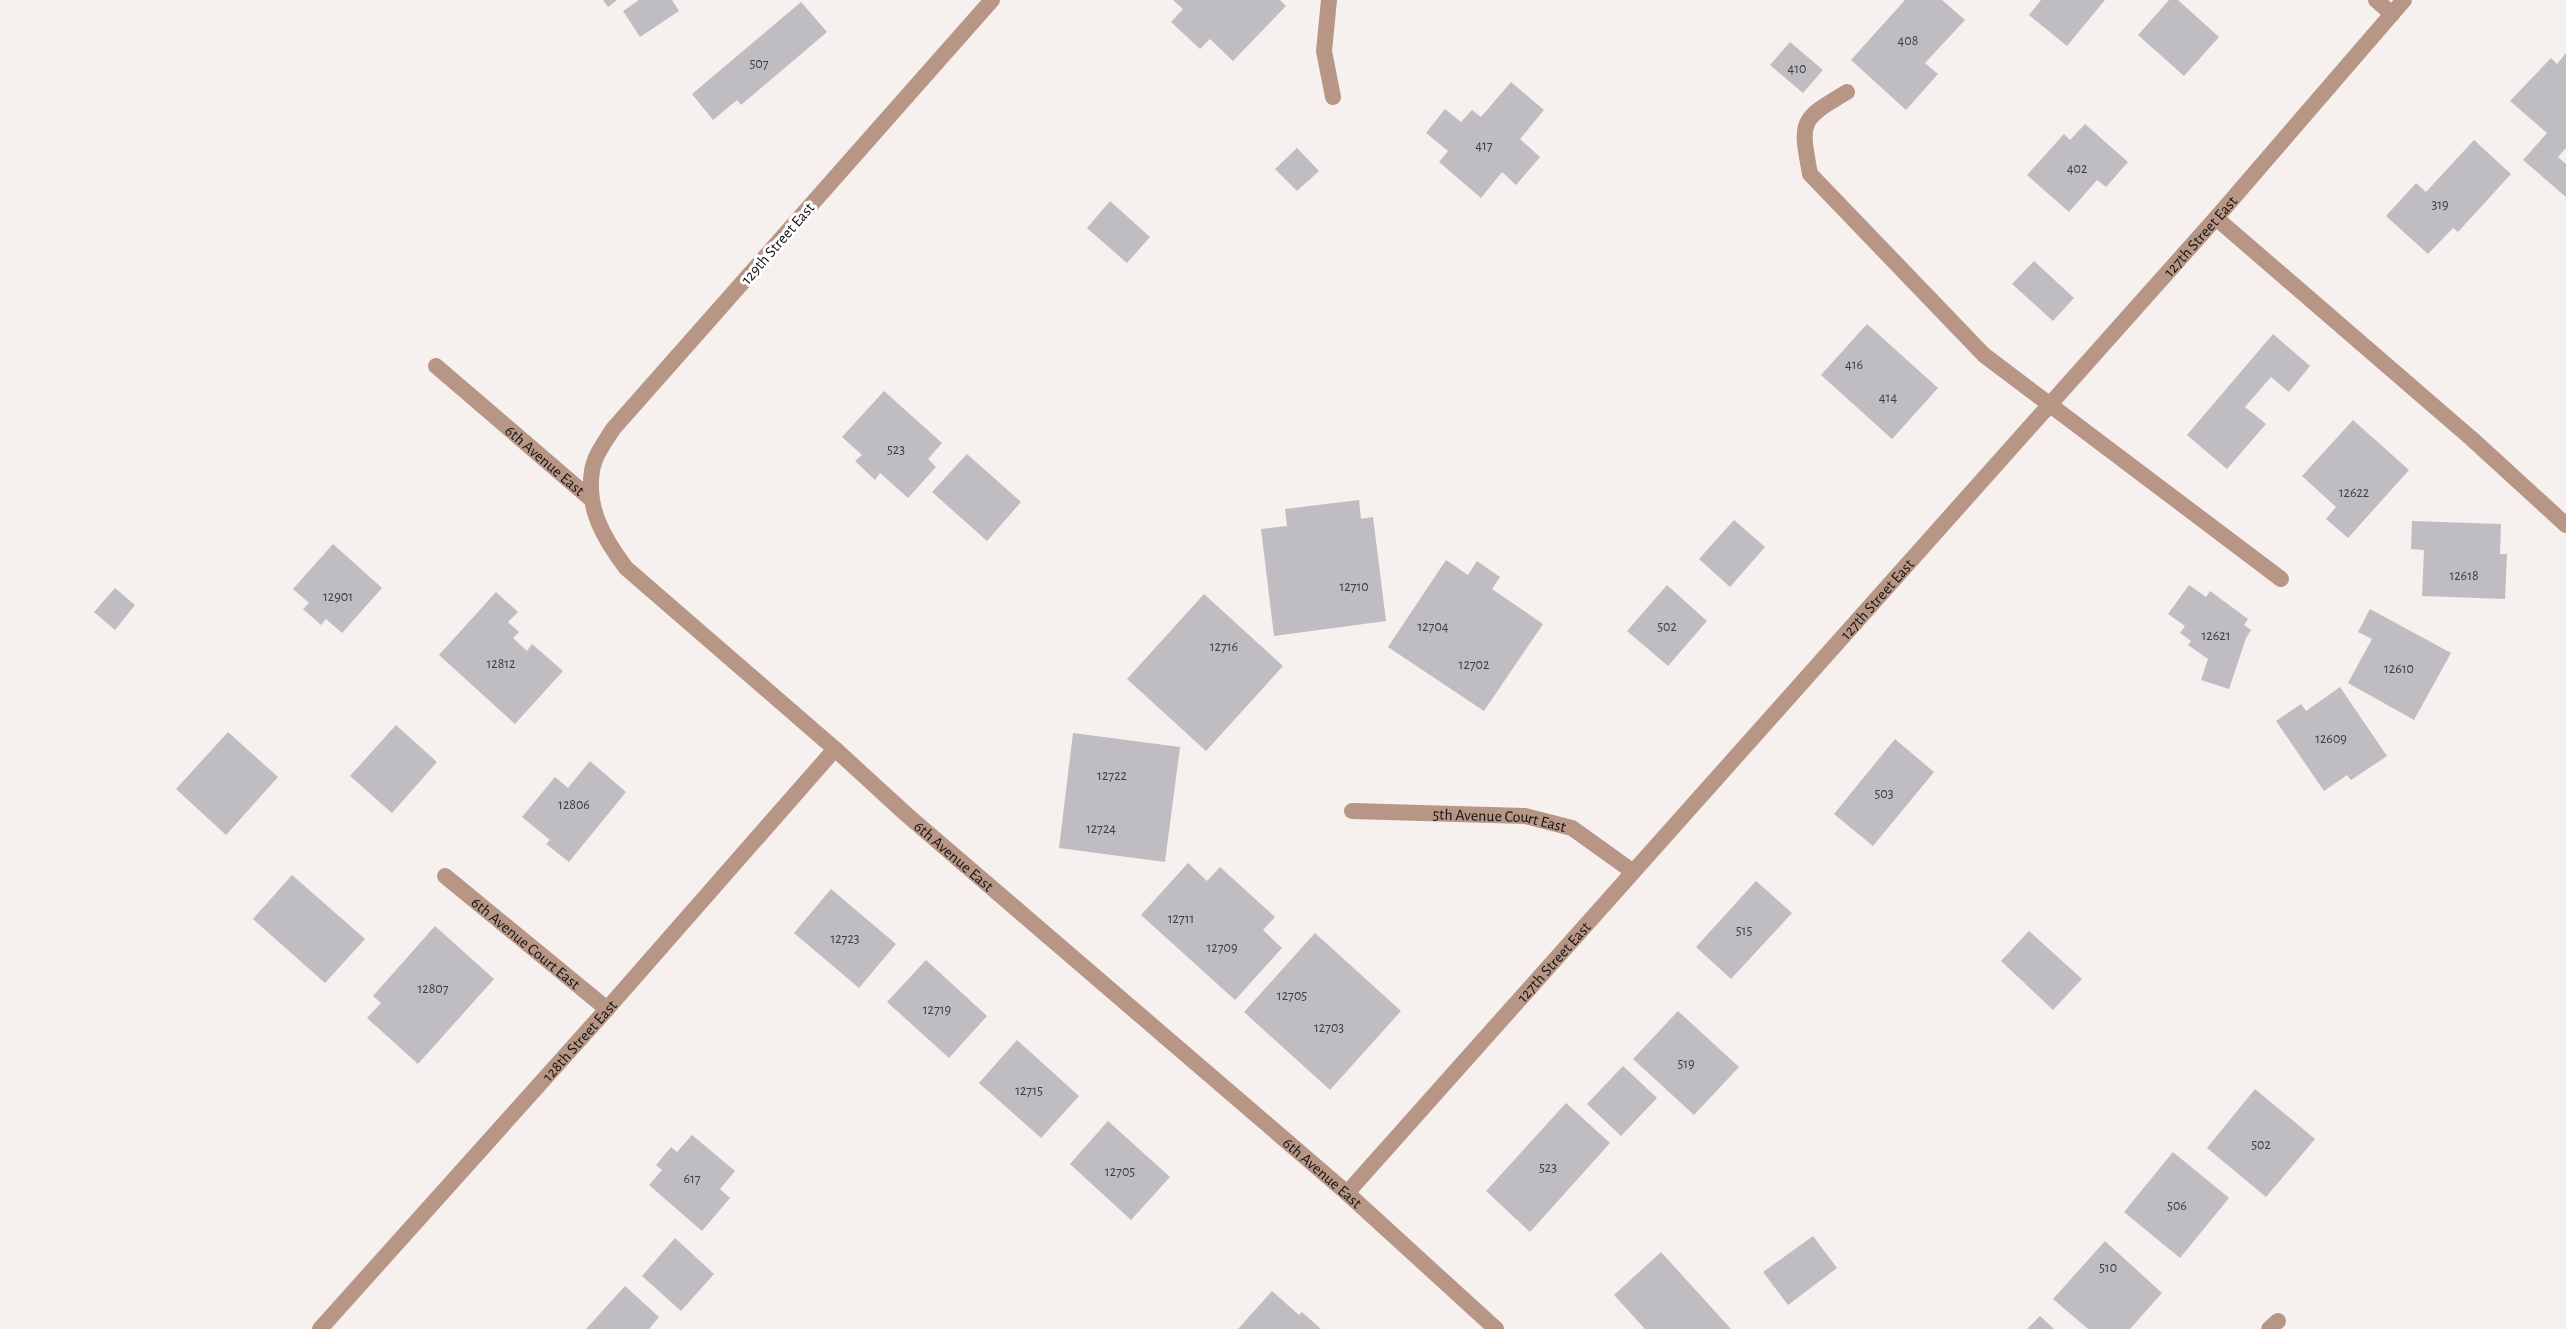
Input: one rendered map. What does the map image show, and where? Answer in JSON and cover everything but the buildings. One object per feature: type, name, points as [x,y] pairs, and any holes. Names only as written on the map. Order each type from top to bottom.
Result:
[{"type":"street","name":"129th Street East","points":[[592,500],[592,470],[613,429],[992,0]]},
{"type":"street","points":[[1329,0],[1324,51],[1333,97]]},
{"type":"street","points":[[2376,0],[2392,14]]},
{"type":"street","name":"127th Street East","points":[[1347,1193],[2216,218],[2404,0]]},
{"type":"street","points":[[1847,92],[1812,113],[1803,135],[1810,174],[1984,355],[2051,403],[2281,579]]},
{"type":"street","points":[[2216,218],[2463,432],[2566,525]]},
{"type":"street","name":"6th Avenue East","points":[[436,366],[592,500],[603,535],[626,568],[835,748],[907,815],[1347,1193],[1496,1329]]},
{"type":"street","name":"128th Street East","points":[[320,1329],[835,748]]},
{"type":"street","name":"5th Avenue Court East","points":[[1352,811],[1525,816],[1572,828],[1632,871]]},
{"type":"street","name":"6th Avenue Court East","points":[[446,876],[606,1009]]}]
